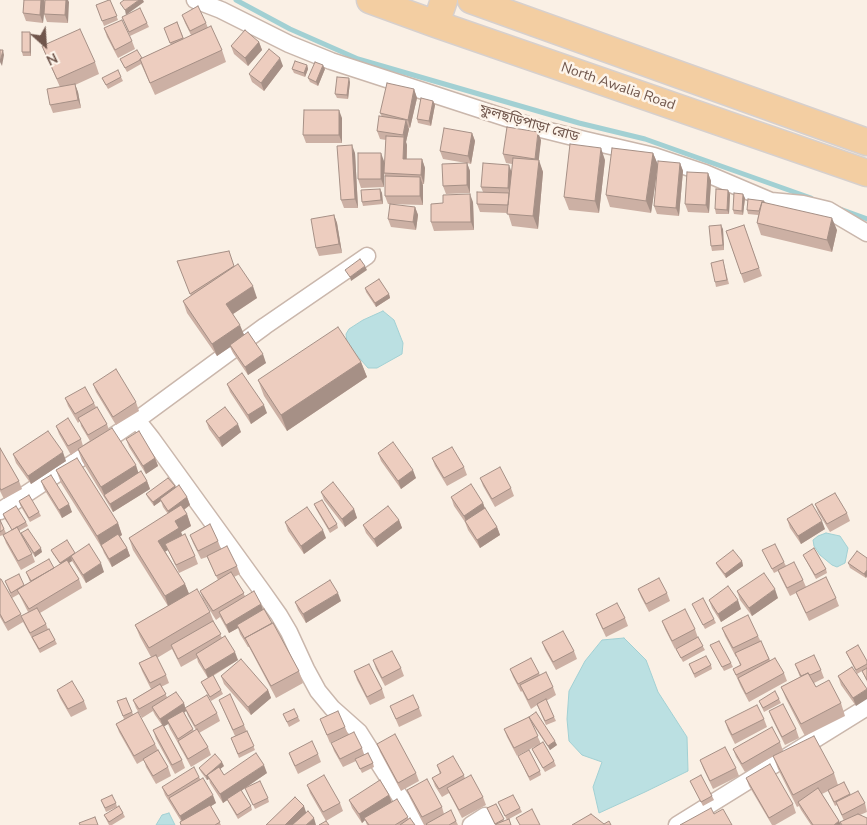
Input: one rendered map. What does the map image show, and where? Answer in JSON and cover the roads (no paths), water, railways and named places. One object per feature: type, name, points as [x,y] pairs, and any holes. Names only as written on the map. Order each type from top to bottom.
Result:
[{"type":"main road","name":"North Awalia Road","points":[[370,0],[440,12],[512,50],[867,173]]},
{"type":"main road","points":[[471,0],[867,142]]},
{"type":"main road","points":[[512,50],[524,19]]},
{"type":"street","name":"ফুলছড়িপাড়া রোড","points":[[195,0],[221,10],[289,44],[331,61],[537,128],[654,156],[705,173],[771,201],[803,204],[828,210],[867,233]]},
{"type":"street","points":[[0,511],[136,420],[367,256]]},
{"type":"street","points":[[136,420],[152,439],[268,599],[289,632],[318,691],[332,708],[359,732],[418,825]]},
{"type":"street","points":[[677,825],[867,707]]},
{"type":"street","points":[[471,825],[485,816],[489,825]]},
{"type":"water","points":[[383,311],[394,320],[403,343],[402,354],[377,368],[368,368],[347,344],[346,334],[349,329],[363,320]]},
{"type":"water","points":[[826,533],[840,536],[848,548],[845,563],[837,567],[820,555],[814,546],[813,540]]},
{"type":"water","points":[[624,638],[646,660],[658,692],[687,737],[688,771],[599,813],[593,787],[602,762],[582,755],[569,741],[567,719],[569,691],[585,661],[602,640]]},
{"type":"water","points":[[169,813],[175,825],[156,825],[162,815]]},
{"type":"waterway","points":[[236,0],[290,29],[358,59],[579,123],[645,139],[811,198]]},
{"type":"waterway","points":[[840,209],[867,219]]}]
